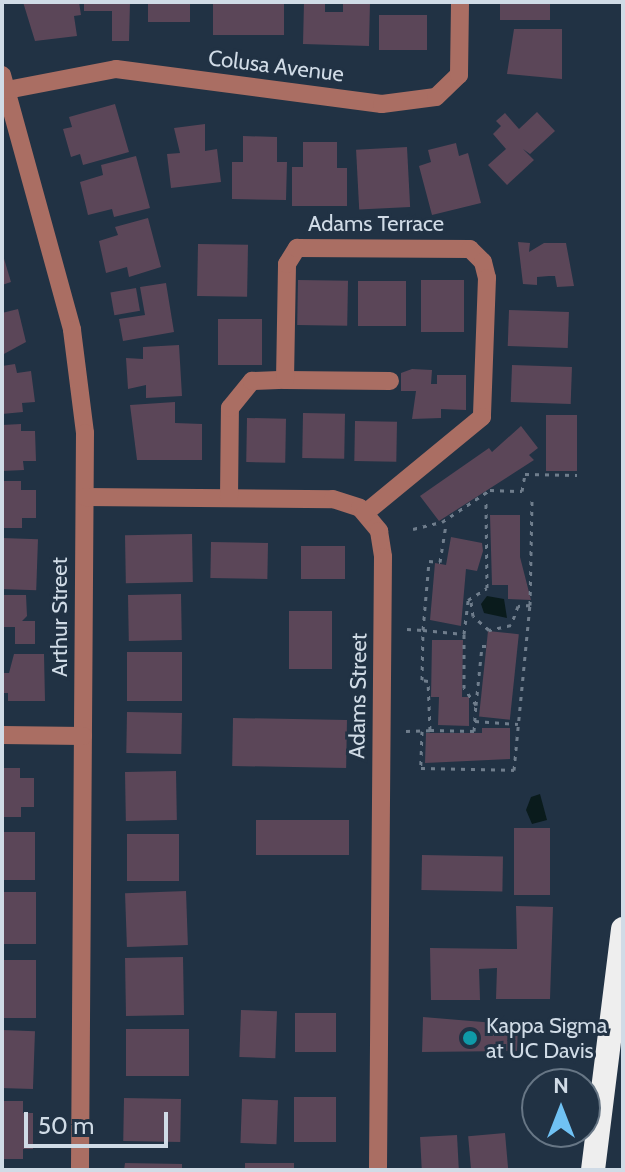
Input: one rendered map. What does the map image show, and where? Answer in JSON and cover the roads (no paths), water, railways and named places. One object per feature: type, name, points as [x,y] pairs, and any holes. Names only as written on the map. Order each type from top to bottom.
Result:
[{"type":"highway","points":[[593,1170],[623,929]]},
{"type":"street","name":"Colusa Avenue","points":[[4,82],[116,69],[382,104],[436,97],[459,75],[460,2]]},
{"type":"street","name":"Arthur Street","points":[[4,82],[78,360],[85,497],[80,1170]]},
{"type":"street","name":"Adams Terrace","points":[[285,380],[287,264],[297,248],[461,247],[483,262],[482,417],[365,513]]},
{"type":"street","points":[[229,498],[230,408],[252,381],[390,381]]},
{"type":"street","points":[[85,497],[333,499],[365,513]]},
{"type":"street","name":"Adams Street","points":[[365,513],[379,531],[383,557],[378,1170]]},
{"type":"street","points":[[2,735],[83,736]]},
{"type":"place","name":"Kappa Sigma at UC Davis","points":[[470,1038]]}]
